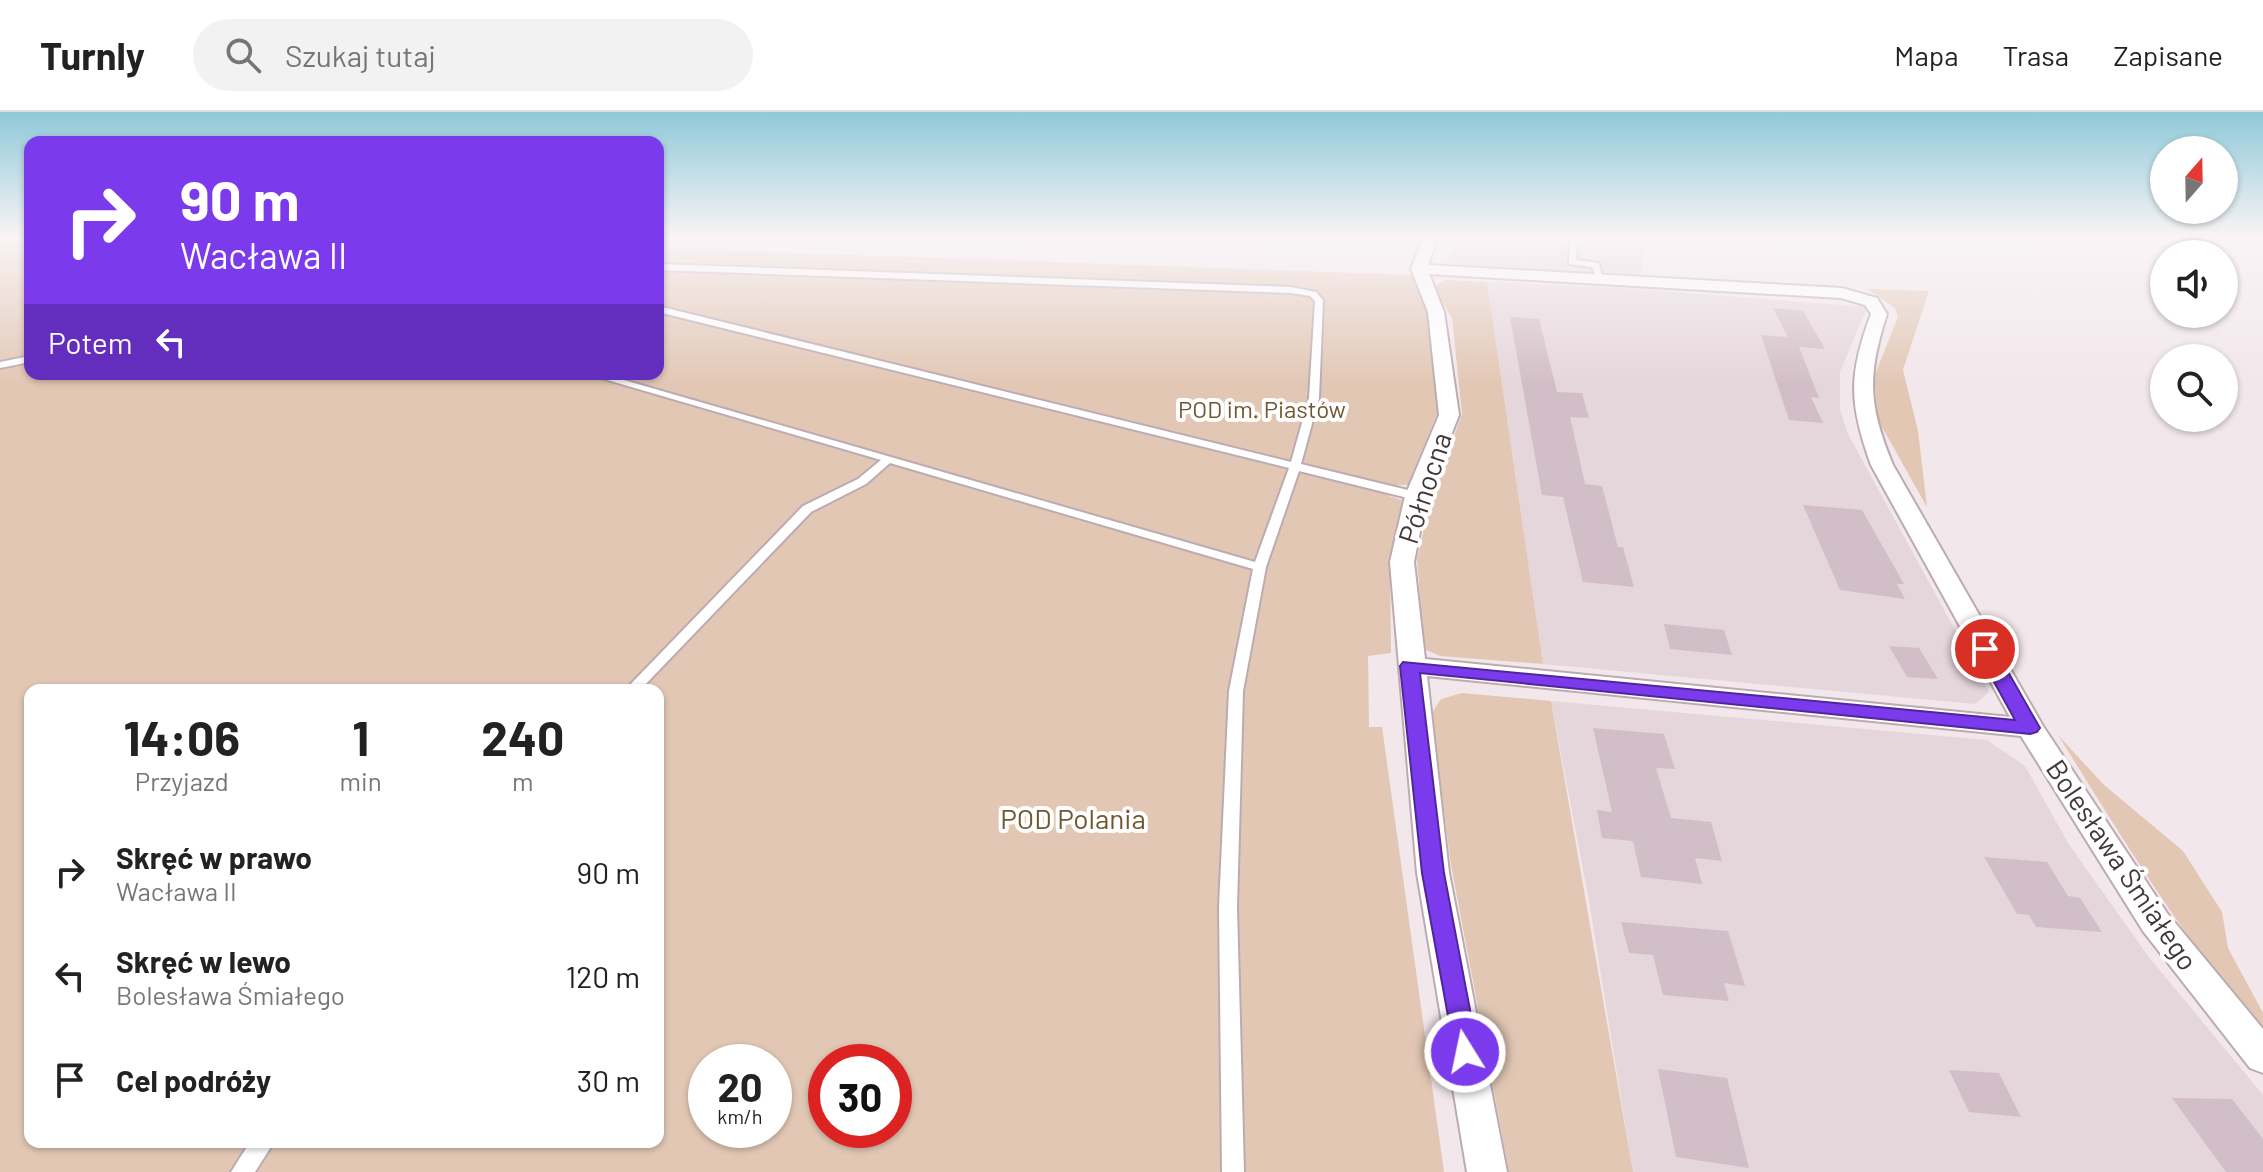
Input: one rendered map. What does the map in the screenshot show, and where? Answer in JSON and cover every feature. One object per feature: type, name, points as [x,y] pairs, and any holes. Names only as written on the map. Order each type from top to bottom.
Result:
[{"type":"street","name":"Północna","points":[[1426,285],[1436,312],[1449,415],[1416,496],[1402,562],[1433,873],[1487,1172]]},
{"type":"street","name":"Bolesława Śmiałego","points":[[1702,285],[1842,293],[1871,302],[1879,314],[1863,356],[1860,398],[1863,419],[1882,465],[2030,728],[2155,922],[2263,1057]]},
{"type":"street","points":[[1410,666],[2030,728]]},
{"type":"lane","points":[[1166,285],[1291,290],[1313,294],[1319,300],[1314,398],[1295,467],[1260,567],[1236,691],[1228,907],[1233,1172]]},
{"type":"lane","points":[[664,310],[1416,496]]},
{"type":"lane","points":[[0,365],[24,360]]},
{"type":"lane","points":[[613,380],[1260,567]]},
{"type":"lane","points":[[638,684],[807,509],[824,497],[879,473],[888,459]]},
{"type":"lane","points":[[242,1172],[259,1148]]},
{"type":"shaded area","points":[[1488,285],[1624,288],[1867,307],[1840,372],[1840,410],[1848,434],[1989,692],[1975,704],[1543,664]]},
{"type":"shaded area","points":[[1551,701],[1987,740],[2025,766],[2068,843],[2148,956],[2263,1095],[2263,1172],[1633,1172],[1589,901]]},
{"type":"green space","name":"POD Polania","points":[[0,285],[24,285],[24,380],[664,380],[664,285],[1417,285],[1430,316],[1438,411],[1408,485],[1391,485],[1389,496],[1402,500],[1390,564],[1391,653],[1368,656],[1369,727],[1382,727],[1444,1172],[0,1172]]},
{"type":"green space","points":[[1437,285],[1488,285],[1543,664],[1440,656],[1424,649],[1417,559],[1431,499],[1462,414],[1452,318],[1435,290]]},
{"type":"green space","points":[[1867,289],[1929,291],[1903,370],[1918,431],[1927,507],[1878,420],[1874,377],[1898,317],[1895,308]]},
{"type":"green space","points":[[1462,693],[1551,701],[1633,1172],[1509,1172],[1451,865],[1431,714],[1441,699]]},
{"type":"green space","points":[[2058,735],[2103,784],[2183,851],[2222,912],[2228,948],[2263,1013],[2263,1031],[2180,924]]},
{"type":"building","points":[[1773,308],[1803,311],[1825,349],[1799,347],[1819,398],[1811,397],[1823,423],[1789,420],[1761,335],[1788,337]]},
{"type":"building","points":[[1510,317],[1539,319],[1557,392],[1582,393],[1589,418],[1570,417],[1585,484],[1602,486],[1618,547],[1623,547],[1634,587],[1583,582],[1563,497],[1542,495]]},
{"type":"building","points":[[1803,505],[1862,510],[1904,584],[1897,584],[1905,599],[1840,590]]},
{"type":"building","points":[[1664,624],[1724,630],[1732,655],[1670,649]]},
{"type":"building","points":[[1889,646],[1919,648],[1938,679],[1907,677]]},
{"type":"building","points":[[1593,728],[1664,734],[1675,769],[1656,768],[1671,818],[1711,822],[1722,861],[1695,858],[1702,884],[1641,877],[1633,841],[1602,838],[1597,810],[1612,812]]},
{"type":"building","points":[[1984,857],[2047,862],[2068,896],[2080,898],[2102,932],[2036,927],[2029,915],[2017,914]]},
{"type":"building","points":[[1621,922],[1728,931],[1745,986],[1724,983],[1729,1001],[1663,995],[1653,955],[1629,953]]},
{"type":"building","points":[[1658,1069],[1727,1078],[1749,1168],[1676,1157]]},
{"type":"building","points":[[1949,1070],[1999,1073],[2021,1117],[1969,1112]]},
{"type":"building","points":[[2172,1098],[2232,1099],[2263,1139],[2263,1172],[2226,1172]]},
{"type":"route","points":[[1465,1052],[1433,873],[1410,666],[2030,728],[1985,649]]},
{"type":"park label","name":"POD im. Piastów","points":[[1262,410]]}]
